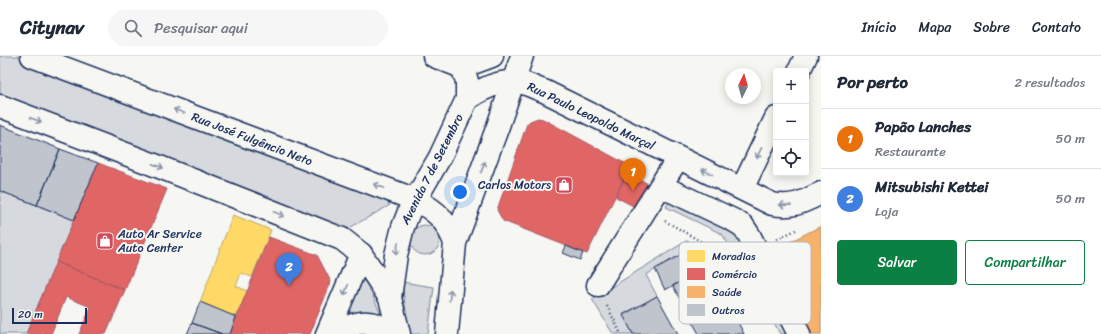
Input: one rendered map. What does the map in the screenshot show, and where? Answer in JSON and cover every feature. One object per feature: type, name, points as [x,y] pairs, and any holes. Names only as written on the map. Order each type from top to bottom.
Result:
[{"type":"main road","name":"Rua José Fulgêncio Neto","points":[[32,56],[416,200],[429,207],[442,218],[455,243]]},
{"type":"main road","points":[[434,56],[462,67],[492,56]]},
{"type":"main road","points":[[447,334],[455,243],[514,82],[522,56]]},
{"type":"main road","points":[[800,68],[806,56]]},
{"type":"main road","points":[[462,67],[467,81],[467,99]]},
{"type":"main road","name":"Rua Paulo Leopoldo Marçal","points":[[467,99],[480,90],[500,83],[514,82],[527,84],[772,204],[782,206],[798,204],[821,193]]},
{"type":"main road","name":"Avenida 7 de Setembro","points":[[399,334],[390,298],[396,255],[402,227],[410,209],[440,157],[467,99]]},
{"type":"main road","points":[[0,106],[333,235],[348,243],[361,254],[390,298]]},
{"type":"main road","points":[[742,189],[773,124]]},
{"type":"main road","points":[[598,285],[647,210],[678,158]]},
{"type":"main road","points":[[661,186],[738,223],[749,234],[753,242]]},
{"type":"main road","points":[[328,334],[361,254]]},
{"type":"main road","points":[[340,334],[348,327],[363,322],[378,325],[392,334]]},
{"type":"main road","points":[[794,324],[799,334]]},
{"type":"path","points":[[647,210],[701,242]]},
{"type":"path","points":[[770,242],[800,227]]},
{"type":"path","points":[[598,285],[621,334]]},
{"type":"shaded area","points":[[0,56],[24,56],[375,192],[390,205],[344,231],[167,159],[0,94]]},
{"type":"shaded area","points":[[0,191],[74,220],[26,334],[0,334]]},
{"type":"shaded area","points":[[670,199],[736,232],[742,242],[727,242],[722,234],[666,207]]},
{"type":"shaded area","points":[[425,225],[436,229],[440,240],[436,251],[425,255],[414,251],[410,240],[414,229]]},
{"type":"shaded area","points":[[679,246],[679,256],[646,275],[657,296],[623,314],[633,334],[613,334],[592,299]]},
{"type":"shaded area","points":[[361,270],[384,321],[344,323]]},
{"type":"shaded area","points":[[402,282],[434,287],[428,334],[409,334]]},
{"type":"shaded area","points":[[775,324],[788,324],[794,334],[780,334]]},
{"type":"building: Moradias","points":[[233,215],[271,230],[252,277],[241,273],[236,286],[247,291],[236,317],[200,302]]},
{"type":"building: Comércio","name":"Carlos Motors","points":[[538,118],[543,119],[630,166],[587,254],[503,221],[497,210],[527,124]]},
{"type":"building: Comércio","name":"Auto Ar Service Auto Center","points":[[98,163],[167,189],[125,290],[56,262]]},
{"type":"building: Comércio","points":[[627,172],[650,185],[639,209],[616,197]]},
{"type":"building: Comércio","points":[[269,237],[317,255],[331,282],[310,334],[230,334]]},
{"type":"building: Comércio","points":[[56,262],[125,290],[106,334],[79,334],[91,307],[66,297],[51,334],[26,334]]},
{"type":"building: Saúde","points":[[821,226],[821,334],[812,334],[807,324],[811,324],[811,242],[790,242]]},
{"type":"building: Outros","points":[[0,125],[60,149],[37,205],[0,191]]},
{"type":"building: Outros","points":[[60,149],[98,163],[74,220],[37,205]]},
{"type":"building: Outros","points":[[566,246],[583,253],[580,260],[563,253]]},
{"type":"building: Outros","points":[[679,256],[679,282],[665,290],[655,269]]},
{"type":"building: Outros","points":[[679,283],[679,297],[673,286]]},
{"type":"building: Outros","points":[[657,296],[678,334],[633,334],[623,315]]},
{"type":"building: Outros","points":[[200,302],[236,317],[230,334],[222,334],[192,323]]},
{"type":"building: Outros","points":[[192,323],[222,334],[187,334]]},
{"type":"building: Outros","points":[[694,324],[739,324],[744,334],[699,334]]},
{"type":"place","name":"Carlos Motors","points":[[564,185]]},
{"type":"place","name":"Papão Lanches","points":[[633,191]]},
{"type":"place","name":"Auto Ar Service Auto Center","points":[[105,241]]},
{"type":"place","name":"Mitsubishi Kettei","points":[[289,286]]}]
